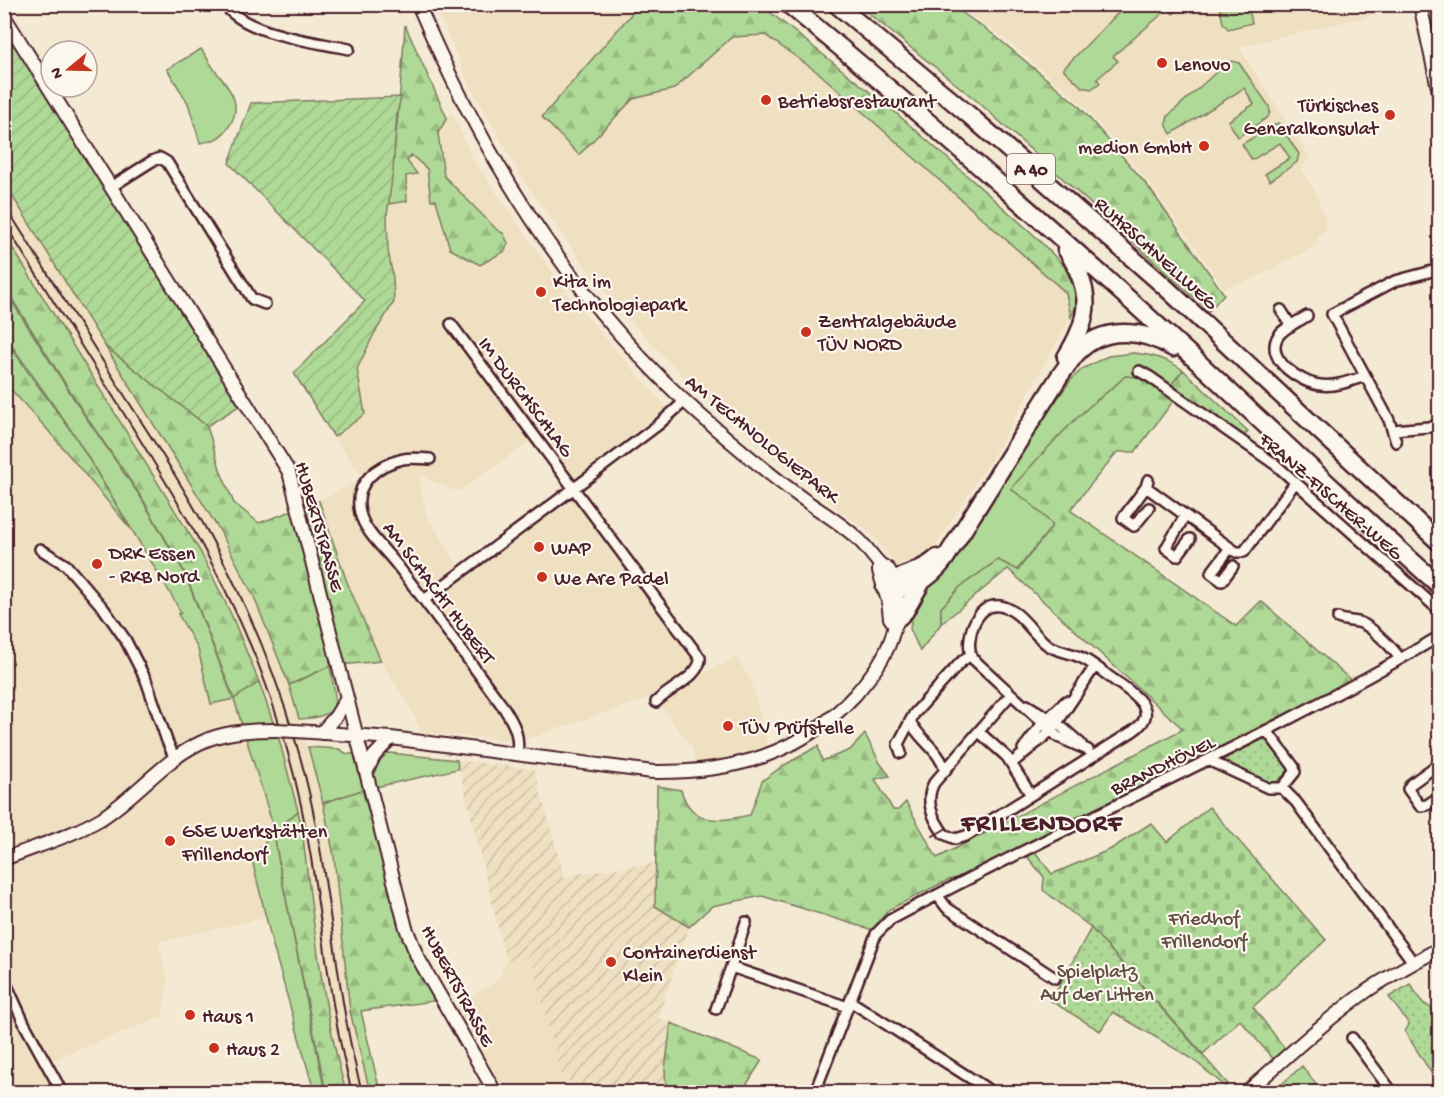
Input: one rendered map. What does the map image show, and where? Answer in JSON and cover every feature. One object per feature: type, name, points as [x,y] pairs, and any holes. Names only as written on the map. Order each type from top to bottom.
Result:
[{"type":"highway","name":"A 40","points":[[788,4],[1055,233],[1440,586]]},
{"type":"highway","name":"RUHRSCHNELLWEG","points":[[836,4],[969,115],[1155,278],[1440,543]]},
{"type":"highway","points":[[891,586],[927,567],[941,554],[1073,346],[1084,323],[1087,303],[1080,273],[1055,233]]},
{"type":"highway","points":[[897,621],[921,584],[935,573],[945,559],[1059,377],[1077,353],[1091,342],[1104,336],[1133,332],[1155,338],[1202,366]]},
{"type":"highway","points":[[891,586],[921,584]]},
{"type":"street","points":[[224,4],[237,18],[253,26],[349,49]]},
{"type":"street","name":"AM TECHNOLOGIEPARK","points":[[418,4],[472,118],[508,182],[543,237],[575,281],[685,401],[787,487],[856,537],[879,564],[879,571],[891,586],[897,621],[890,643],[874,672],[834,716],[787,746],[760,758],[720,768],[653,772],[517,754]]},
{"type":"street","points":[[1420,4],[1440,97]]},
{"type":"street","name":"HUBERTSTRASSE","points":[[4,16],[289,472],[411,941],[436,990],[495,1092]]},
{"type":"street","points":[[111,187],[152,161],[160,158],[167,162],[252,299],[265,304]]},
{"type":"street","points":[[1396,442],[1393,430],[1332,314],[1395,281],[1440,268]]},
{"type":"street","points":[[1281,310],[1291,326]]},
{"type":"street","points":[[1307,316],[1277,338],[1275,350],[1279,360],[1304,380],[1318,385],[1337,385],[1365,376]]},
{"type":"street","name":"IM DURCHSCHLAG","points":[[451,324],[700,658],[696,671],[656,702]]},
{"type":"street","name":"FRANZ-FISCHER-WEG","points":[[1138,371],[1150,377],[1275,465],[1440,611]]},
{"type":"street","points":[[424,600],[574,489],[685,401]]},
{"type":"street","points":[[1393,430],[1440,426]]},
{"type":"street","name":"AM SCHACHT HUBERT","points":[[430,459],[404,459],[380,467],[371,473],[359,499],[361,516],[365,525],[504,708],[516,728],[519,740],[517,754]]},
{"type":"street","points":[[1149,508],[1134,526],[1123,518],[1147,483],[1185,516],[1236,552],[1244,552],[1295,483]]},
{"type":"street","points":[[1185,516],[1166,548],[1177,556],[1190,539]]},
{"type":"street","points":[[1230,548],[1211,573],[1222,581],[1233,566]]},
{"type":"street","points":[[40,549],[66,565],[104,609],[125,639],[146,680],[175,759]]},
{"type":"street","points":[[1015,697],[957,755],[931,789],[929,805],[944,834],[950,838],[966,836],[1091,753],[1137,728],[1145,716],[1143,706],[1137,696],[1095,666],[1050,646],[1035,634],[1014,611],[998,606],[984,610],[977,618],[969,644],[970,655],[990,677],[1050,724],[1058,737],[1091,753]]},
{"type":"street","points":[[1338,618],[1345,622],[1363,624],[1400,659]]},
{"type":"street","name":"BRANDHÖVEL","points":[[815,1092],[876,934],[882,926],[936,895],[1267,731],[1440,636]]},
{"type":"street","points":[[901,753],[898,744],[914,714],[970,655]]},
{"type":"street","points":[[1012,763],[1050,724],[1095,666]]},
{"type":"street","points":[[317,732],[336,716],[346,698]]},
{"type":"street","points":[[910,722],[920,737],[935,749],[942,760],[945,771]]},
{"type":"street","points":[[4,859],[67,836],[103,817],[175,759],[209,740],[248,731],[277,730],[356,735],[517,754]]},
{"type":"street","points":[[1267,731],[1294,767],[1294,772],[1282,789]]},
{"type":"street","points":[[979,732],[1012,763],[1031,795]]},
{"type":"street","points":[[902,738],[920,737]]},
{"type":"street","points":[[366,773],[374,756],[391,738]]},
{"type":"street","points":[[1210,760],[1268,788],[1282,789],[1296,802],[1413,962]]},
{"type":"street","points":[[1440,763],[1411,784],[1408,789],[1420,806],[1427,805],[1440,796]]},
{"type":"street","points":[[936,895],[947,908],[1055,978]]},
{"type":"street","points":[[716,1008],[746,922]]},
{"type":"street","points":[[1247,1092],[1344,1008],[1413,962],[1440,948]]},
{"type":"street","points":[[1413,962],[1440,953]]},
{"type":"street","points":[[731,967],[849,1004],[992,1092]]},
{"type":"street","points":[[4,979],[29,1034],[62,1092]]},
{"type":"street","points":[[1352,1038],[1392,1092]]},
{"type":"shaded area","points":[[434,5],[639,5],[542,117],[579,154],[633,99],[674,89],[732,37],[765,35],[820,74],[1066,293],[1071,317],[995,453],[935,546],[920,558],[900,563],[897,567],[870,533],[823,498],[821,493],[824,484],[811,473],[807,477],[800,477],[775,458],[691,385],[623,313],[582,262],[522,178],[470,85]]},
{"type":"shaded area","points":[[955,5],[1386,5],[1387,12],[1239,47],[1311,159],[1300,167],[1315,191],[1325,218],[1326,231],[1318,235],[1318,245],[1251,280],[1224,288],[1150,184],[1080,102],[1000,35]]},
{"type":"shaded area","points":[[452,112],[473,159],[569,296],[667,408],[572,481],[531,441],[458,492],[419,475],[426,515],[459,566],[566,489],[633,574],[704,673],[736,657],[751,680],[769,750],[695,770],[695,759],[691,746],[657,701],[646,699],[522,741],[422,733],[408,704],[381,661],[347,581],[319,500],[357,482],[362,476],[334,437],[365,415],[357,370],[374,334],[394,302],[388,250],[388,204],[407,200],[406,176],[416,174],[407,161],[410,154],[427,169],[431,199],[436,200],[450,249],[480,265],[487,260],[503,233],[497,231],[444,176],[438,133]]},
{"type":"shaded area","points":[[4,184],[220,531],[254,597],[289,685],[323,803],[334,856],[350,1011],[370,1092],[346,1092],[334,1050],[324,996],[302,829],[279,739],[259,681],[231,614],[200,551],[5,234]]},
{"type":"shaded area","points":[[4,383],[46,428],[130,528],[172,596],[198,649],[211,704],[234,699],[271,819],[271,836],[252,860],[266,918],[158,942],[168,979],[162,1017],[44,1063],[61,1092],[5,1092]]},
{"type":"shaded area","points":[[457,760],[534,769],[565,878],[576,874],[656,863],[655,906],[689,927],[658,1018],[671,1023],[665,1070],[666,1092],[575,1092],[566,1076],[562,1078],[530,957],[506,961]]},
{"type":"shaded area","points":[[530,956],[562,1077],[565,1076],[575,1092],[497,1092],[448,1009],[499,980],[506,961]]},
{"type":"green space","points":[[639,5],[761,5],[896,113],[1032,233],[1064,266],[1075,290],[1076,306],[1071,317],[1066,293],[820,74],[765,35],[732,37],[674,89],[633,99],[579,155],[542,117]]},
{"type":"green space","points":[[858,5],[951,5],[994,35],[1078,105],[1147,185],[1224,294],[1209,311],[977,101]]},
{"type":"green space","points":[[1126,5],[1186,5],[1173,14],[1169,8],[1113,56],[1118,61],[1097,79],[1100,83],[1091,89],[1082,87],[1063,69]]},
{"type":"green space","points":[[1219,5],[1248,5],[1252,23],[1228,29],[1223,23]]},
{"type":"green space","points":[[405,25],[447,118],[438,133],[444,176],[497,230],[503,233],[508,243],[505,251],[480,265],[450,249],[436,200],[431,200],[427,169],[411,155],[407,161],[417,174],[406,176],[407,201],[388,204]]},
{"type":"green space","points":[[5,30],[39,85],[39,99],[48,99],[239,406],[207,426],[105,346],[5,184]]},
{"type":"green space","points":[[201,49],[230,90],[235,111],[233,119],[222,135],[200,143],[188,103],[167,69]]},
{"type":"green space","points":[[1232,61],[1239,63],[1269,106],[1268,117],[1238,137],[1228,121],[1254,104],[1244,88],[1171,134],[1166,124],[1168,116],[1224,65]]},
{"type":"green space","points":[[401,97],[397,113],[387,215],[388,250],[394,302],[374,334],[357,369],[365,414],[334,437],[294,373],[365,301],[229,163],[251,103]]},
{"type":"green space","points":[[1278,123],[1299,154],[1297,162],[1270,181],[1265,174],[1290,158],[1280,143],[1252,160],[1242,144]]},
{"type":"green space","points":[[4,234],[200,551],[231,614],[259,682],[234,699],[185,573],[142,498],[85,415],[5,288]]},
{"type":"green space","points":[[4,289],[83,413],[140,496],[184,572],[233,698],[259,682],[279,739],[298,811],[274,833],[325,1092],[313,1092],[252,860],[270,836],[271,819],[234,699],[211,704],[198,649],[178,614],[181,613],[172,596],[75,436],[5,336]]},
{"type":"green space","points":[[4,336],[75,436],[130,528],[5,383]]},
{"type":"green space","points":[[105,346],[207,426],[221,472],[234,503],[259,523],[319,501],[347,582],[381,661],[330,666],[289,685],[254,597],[220,531]]},
{"type":"green space","points":[[1134,353],[1160,358],[1183,370],[1164,395],[1145,381],[1126,376],[1089,407],[1049,447],[1011,489],[1029,502],[1053,525],[1017,570],[998,560],[960,587],[941,608],[941,624],[920,651],[910,629],[914,604],[948,568],[1036,429],[1070,381],[1082,369],[1108,356]]},
{"type":"green space","points":[[1183,370],[1248,431],[1242,439],[1177,396],[1135,452],[1117,452],[1070,510],[1236,626],[1261,601],[1352,681],[1251,735],[965,877],[948,880],[888,910],[872,930],[762,896],[712,906],[689,927],[655,906],[657,786],[681,790],[692,810],[708,819],[728,819],[750,815],[762,781],[783,766],[818,746],[822,761],[850,750],[865,734],[880,763],[890,776],[875,779],[893,810],[898,810],[906,802],[937,858],[1183,729],[1008,569],[941,624],[941,608],[960,587],[998,560],[1018,570],[1053,525],[1029,502],[1011,489],[1069,426],[1125,376],[1139,377],[1164,394]]},
{"type":"green space","points":[[330,666],[335,698],[331,711],[314,718],[299,719],[289,685]]},
{"type":"green space","points":[[1266,733],[1289,767],[1287,773],[1274,784],[1215,759]]},
{"type":"green space","points":[[308,747],[339,749],[347,754],[389,753],[457,760],[458,769],[362,790],[323,803]]},
{"type":"green space","points":[[362,790],[405,927],[441,1000],[361,1011],[380,1092],[370,1092],[350,1011],[334,856],[323,803]]},
{"type":"green space","name":"Friedhof Frillendorf","points":[[1209,807],[1326,940],[1253,1007],[1286,1050],[1274,1060],[1240,1020],[1203,1054],[1089,926],[1043,890],[1044,877],[1026,855],[1035,852],[1052,874],[1111,849],[1151,823],[1167,842]]},
{"type":"green space","points":[[298,811],[324,994],[346,1092],[326,1092],[281,874],[274,833]]},
{"type":"green space","name":"Spielplatz Auf der Litten","points":[[1091,928],[1228,1084],[1225,1086],[1191,1058],[1113,1012],[1100,1031],[1051,1001]]},
{"type":"green space","points":[[1410,984],[1423,1003],[1439,1013],[1439,1085],[1405,1032],[1409,1024],[1389,997]]},
{"type":"green space","points":[[671,1023],[762,1060],[742,1092],[666,1092],[665,1070]]},
{"type":"green space","points":[[1302,1066],[1322,1092],[1273,1092]]},
{"type":"railway","points":[[4,204],[189,499],[223,561],[259,637],[288,716],[308,786],[344,1005],[362,1092]]},
{"type":"railway","points":[[4,223],[170,488],[247,636],[276,714],[301,803],[333,1005],[352,1092]]},
{"type":"railway","points":[[933,836],[947,828]]},
{"type":"place","name":"Lenovo","points":[[1162,63]]},
{"type":"place","name":"Betriebsrestaurant","points":[[766,100]]},
{"type":"place","name":"Türkisches Generalkonsulat","points":[[1390,115]]},
{"type":"place","name":"medion GmbH","points":[[1204,146]]},
{"type":"place","name":"Kita im Technologiepark","points":[[541,292]]},
{"type":"place","name":"Zentralgebäude TÜV NORD","points":[[806,332]]},
{"type":"place","name":"WAP","points":[[539,547]]},
{"type":"place","name":"DRK Essen - RKB Nord","points":[[97,564]]},
{"type":"place","name":"We Are Padel","points":[[542,577]]},
{"type":"place","name":"TÜV Prüfstelle","points":[[728,726]]},
{"type":"place","name":"GSE Werkstätten Frillendorf","points":[[170,841]]},
{"type":"place","name":"Containerdienst Klein","points":[[611,962]]},
{"type":"place","name":"Haus 1","points":[[190,1015]]},
{"type":"place","name":"Haus 2","points":[[214,1048]]},
{"type":"district","name":"FRILLENDORF","points":[[1042,821]]}]
